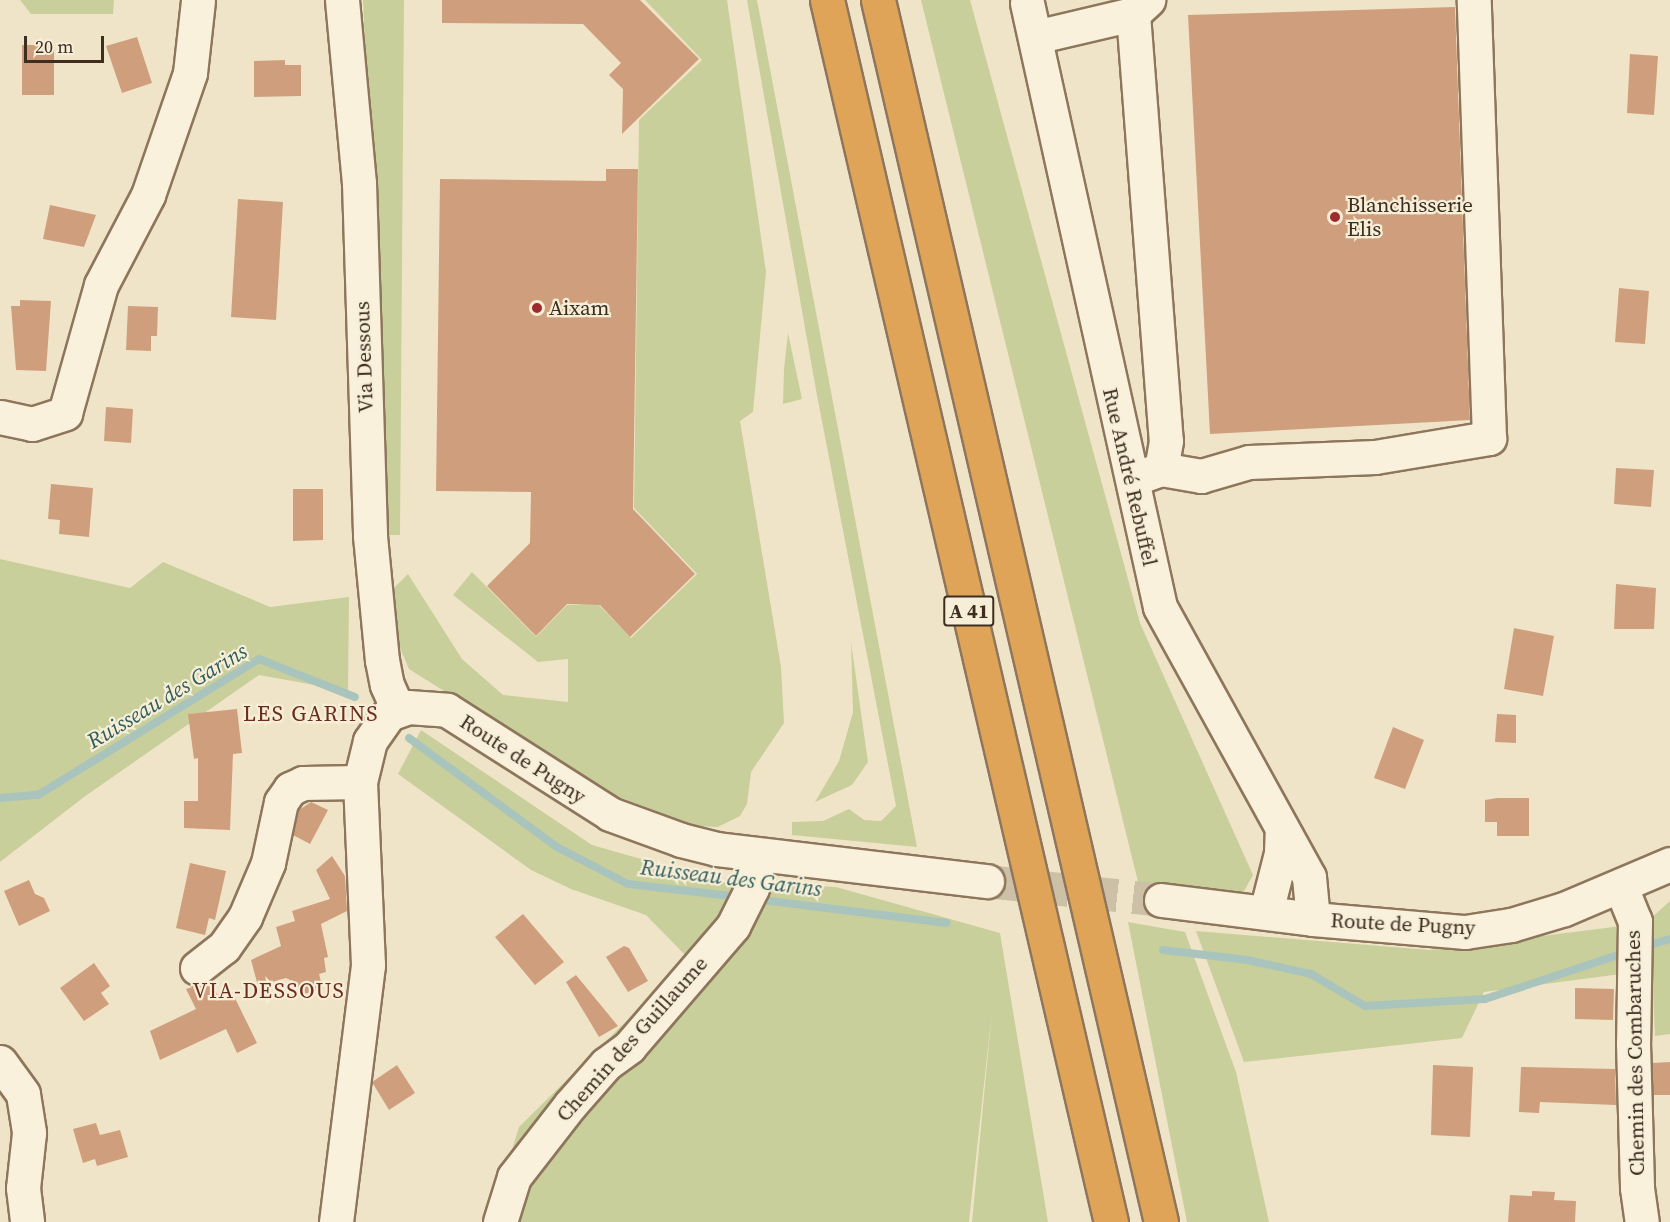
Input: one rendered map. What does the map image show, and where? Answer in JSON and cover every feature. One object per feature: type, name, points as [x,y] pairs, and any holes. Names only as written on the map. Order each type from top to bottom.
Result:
[{"type":"highway","name":"A 41","points":[[827,0],[1111,1222]]},
{"type":"highway","name":"A 41","points":[[878,0],[1161,1222]]},
{"type":"street","points":[[0,417],[32,424],[65,413],[101,285],[148,195],[190,73],[198,0]]},
{"type":"street","name":"Via Dessous","points":[[342,0],[359,183],[370,536],[382,660],[387,686],[398,710]]},
{"type":"street","points":[[1129,481],[1161,469],[1201,476],[1249,462],[1375,457],[1489,438],[1474,0]]},
{"type":"street","name":"Rue André Rebuffel","points":[[1027,3],[1129,481],[1160,607],[1308,877],[1313,919]]},
{"type":"street","points":[[1035,37],[1141,7],[1166,441],[1161,469]]},
{"type":"street","name":"Route de Pugny","points":[[398,710],[427,706],[447,710],[610,814],[681,840],[759,855],[987,881]]},
{"type":"street","points":[[336,1222],[368,965],[360,782],[363,760],[377,726],[398,710]]},
{"type":"street","points":[[197,968],[224,947],[245,917],[268,863],[281,802],[290,789],[303,783],[360,782]]},
{"type":"street","points":[[1266,912],[1281,853],[1282,829]]},
{"type":"street","name":"Chemin des Guillaume","points":[[500,1222],[514,1177],[570,1105],[606,1064],[629,1047],[733,926],[746,901],[759,855]]},
{"type":"street","name":"Route de Pugny","points":[[1161,900],[1313,919],[1465,932],[1511,925],[1621,887],[1670,864]]},
{"type":"street","name":"Chemin des Combaruches","points":[[1621,887],[1635,921],[1633,1043],[1637,1188],[1642,1222]]},
{"type":"street","points":[[0,1062],[22,1094],[29,1133],[23,1188],[27,1222]]},
{"type":"street","points":[[478,1222],[514,1177]]},
{"type":"green space","points":[[20,0],[114,0],[113,14],[31,14]]},
{"type":"green space","points":[[363,0],[404,0],[400,535],[387,535]]},
{"type":"green space","points":[[645,0],[727,0],[766,272],[753,412],[740,421],[781,667],[784,723],[751,772],[747,804],[740,816],[718,827],[697,826],[603,791],[409,669],[394,634],[390,592],[408,574],[462,659],[503,695],[568,702],[568,659],[538,662],[453,595],[472,572],[536,637],[567,605],[597,603],[631,638],[697,574],[634,508],[639,120],[702,60]]},
{"type":"green space","points":[[747,0],[757,0],[917,847],[792,835],[792,822],[823,821],[849,809],[864,820],[881,821],[896,806],[816,390]]},
{"type":"green space","points":[[921,0],[970,0],[1140,623],[1253,875],[1243,893],[1214,895],[1139,886]]},
{"type":"green space","points":[[788,333],[802,399],[783,404],[784,369]]},
{"type":"green space","points":[[0,559],[130,588],[163,562],[270,607],[349,597],[348,691],[259,675],[84,797],[0,862]]},
{"type":"green space","points":[[851,642],[868,762],[852,785],[815,802],[839,761],[853,712]]},
{"type":"green space","points":[[421,730],[592,845],[722,882],[836,887],[1000,933],[1048,1222],[972,1222],[992,1011],[969,1222],[490,1222],[519,1127],[689,959],[646,915],[571,889],[531,870],[398,774]]},
{"type":"green space","points":[[1670,901],[1670,1034],[1655,1036],[1650,919]]},
{"type":"green space","points":[[1128,922],[1185,932],[1236,1072],[1269,1222],[1187,1222]]},
{"type":"green space","points":[[1621,926],[1621,974],[1484,992],[1462,1038],[1244,1062],[1196,931],[1430,950]]},
{"type":"building","points":[[442,0],[640,0],[699,59],[622,134],[623,89],[609,75],[621,63],[583,24],[442,23]]},
{"type":"building","name":"Blanchisserie Elis","points":[[1455,7],[1470,420],[1210,434],[1188,15]]},
{"type":"building","points":[[137,37],[152,83],[122,93],[106,46]]},
{"type":"building","points":[[22,45],[54,45],[54,95],[22,95]]},
{"type":"building","points":[[1630,54],[1658,56],[1654,115],[1627,113]]},
{"type":"building","points":[[285,60],[285,65],[301,65],[301,96],[254,97],[254,61]]},
{"type":"building","name":"Aixam","points":[[606,169],[638,169],[633,509],[695,574],[630,637],[600,605],[579,604],[567,604],[536,636],[487,586],[530,543],[531,492],[436,491],[440,179],[606,181]]},
{"type":"building","points":[[238,199],[283,202],[276,320],[231,317]]},
{"type":"building","points":[[50,205],[96,215],[84,247],[43,239]]},
{"type":"building","points":[[1619,288],[1649,291],[1645,344],[1615,342]]},
{"type":"building","points":[[20,300],[51,301],[46,371],[16,370],[11,306],[20,306]]},
{"type":"building","points":[[128,306],[158,307],[157,336],[151,336],[151,351],[126,350]]},
{"type":"building","points":[[106,407],[133,409],[131,443],[104,441]]},
{"type":"building","points":[[1616,468],[1654,470],[1651,507],[1614,504]]},
{"type":"building","points":[[51,484],[93,488],[89,537],[59,534],[60,520],[48,519]]},
{"type":"building","points":[[293,489],[323,489],[323,540],[293,541]]},
{"type":"building","points":[[1616,584],[1656,588],[1654,629],[1614,629]]},
{"type":"building","points":[[1514,628],[1554,636],[1543,696],[1504,689]]},
{"type":"building","points":[[237,709],[242,753],[233,754],[230,830],[184,828],[184,801],[198,801],[198,758],[194,759],[188,714]]},
{"type":"building","points":[[1497,714],[1516,715],[1516,743],[1495,742]]},
{"type":"building","points":[[1393,727],[1424,740],[1405,789],[1374,778]]},
{"type":"building","points":[[1529,798],[1529,836],[1497,836],[1497,822],[1485,822],[1485,800]]},
{"type":"building","points":[[311,802],[328,810],[310,844],[293,835],[299,810]]},
{"type":"building","points":[[332,856],[345,876],[347,911],[321,924],[328,957],[324,958],[326,972],[319,974],[323,989],[296,996],[292,981],[286,978],[258,986],[251,960],[281,946],[276,927],[295,921],[292,911],[330,899],[316,870]]},
{"type":"building","points":[[190,863],[226,871],[215,920],[209,918],[205,935],[176,928]]},
{"type":"building","points":[[29,880],[35,894],[44,898],[50,911],[19,926],[4,891]]},
{"type":"building","points":[[523,914],[564,962],[535,985],[495,937]]},
{"type":"building","points":[[624,946],[629,948],[648,981],[628,992],[606,957]]},
{"type":"building","points":[[94,963],[110,986],[101,993],[109,1004],[84,1021],[60,988]]},
{"type":"building","points":[[576,975],[618,1026],[599,1037],[566,982]]},
{"type":"building","points":[[211,981],[219,998],[232,992],[257,1043],[237,1053],[226,1029],[160,1060],[150,1031],[196,1009],[186,989]]},
{"type":"building","points":[[1575,988],[1614,989],[1613,1020],[1575,1019]]},
{"type":"building","points":[[1670,1062],[1670,1095],[1653,1095],[1652,1063]]},
{"type":"building","points":[[397,1065],[415,1093],[389,1110],[372,1082]]},
{"type":"building","points":[[1433,1065],[1473,1067],[1470,1137],[1431,1135]]},
{"type":"building","points":[[1521,1067],[1615,1069],[1616,1105],[1540,1102],[1539,1113],[1519,1112]]},
{"type":"building","points":[[96,1123],[100,1135],[120,1130],[128,1157],[97,1166],[95,1159],[83,1163],[73,1129]]},
{"type":"building","points":[[1532,1191],[1555,1192],[1554,1200],[1576,1201],[1575,1222],[1508,1222],[1510,1195],[1532,1196]]},
{"type":"waterway","name":"Ruisseau des Garins","points":[[0,798],[38,795],[259,659],[355,697]]},
{"type":"waterway","name":"Ruisseau des Garins","points":[[409,738],[557,847],[628,884],[739,897]]},
{"type":"waterway","name":"Ruisseau des Garins","points":[[754,899],[947,923]]},
{"type":"waterway","name":"Ruisseau des Garins","points":[[1642,947],[1670,939]]},
{"type":"waterway","name":"Ruisseau des Garins","points":[[1163,950],[1247,960],[1311,974],[1365,1006],[1485,999],[1627,952]]},
{"type":"tunnel","points":[[987,881],[1161,900]]},
{"type":"place","name":"Blanchisserie Elis","points":[[1335,217]]},
{"type":"place","name":"Aixam","points":[[537,308]]},
{"type":"district","name":"LES GARINS","points":[[311,714]]},
{"type":"district","name":"VIA-DESSOUS","points":[[269,991]]}]
